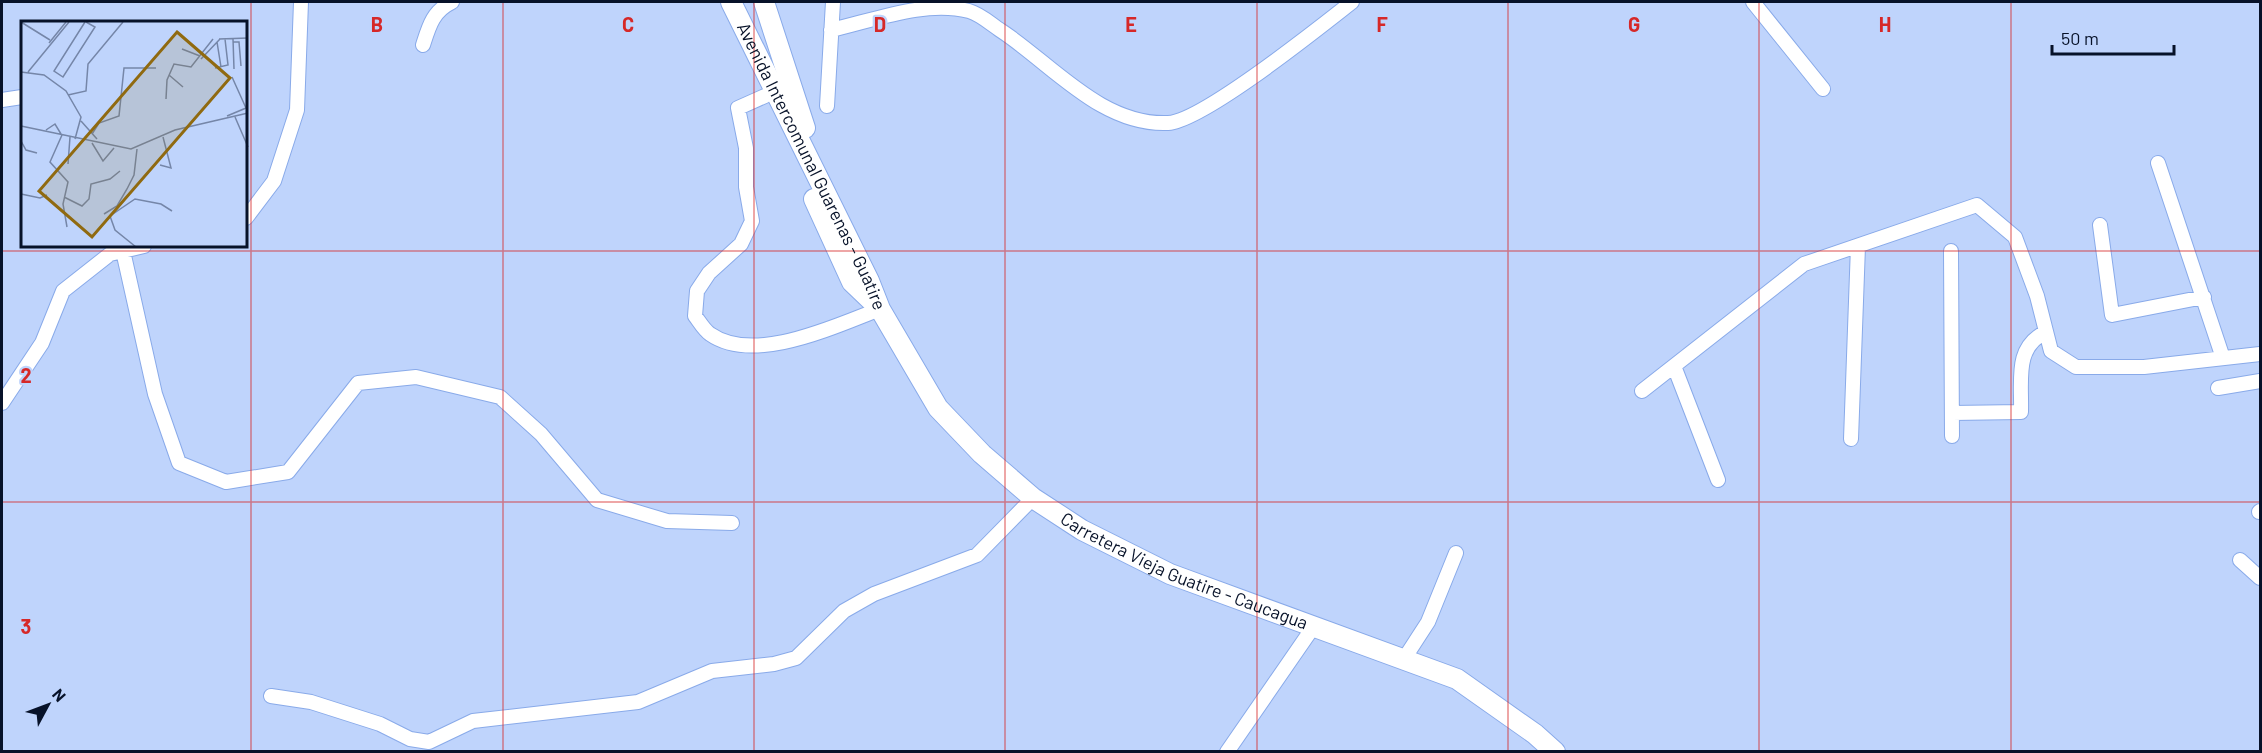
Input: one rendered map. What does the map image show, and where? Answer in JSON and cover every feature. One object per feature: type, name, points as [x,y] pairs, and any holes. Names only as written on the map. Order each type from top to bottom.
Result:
[{"type":"main road","name":"Avenida Intercomunal Guarenas - Guatire","points":[[717,2],[765,96],[852,282],[880,309]]},
{"type":"main road","name":"Avenida Intercomunal Guarenas - Guatire","points":[[731,2],[869,280],[880,309]]},
{"type":"main road","points":[[764,2],[765,12],[832,208]]},
{"type":"main road","name":"Carretera Vieja Guatire - Caucagua","points":[[880,309],[938,408],[982,454],[1033,498],[1082,530],[1170,574],[1457,679],[1535,734],[1555,752]]},
{"type":"street","points":[[248,215],[274,181],[297,110],[302,2]]},
{"type":"street","points":[[423,45],[429,24],[440,8],[452,2]]},
{"type":"street","points":[[827,106],[833,2]]},
{"type":"street","points":[[831,30],[933,7],[971,11],[1012,38],[1072,85],[1112,109],[1139,119],[1169,123],[1194,116],[1307,38],[1352,2]]},
{"type":"street","points":[[1753,2],[1823,89]]},
{"type":"street","points":[[765,96],[738,108],[746,148],[746,187],[752,221],[741,244],[709,273],[697,291],[695,316],[710,334],[743,346],[780,343],[880,309]]},
{"type":"street","points":[[2,100],[21,97]]},
{"type":"street","points":[[2158,163],[2223,358]]},
{"type":"street","points":[[1642,391],[1804,264],[1977,206],[2015,237],[2037,296],[2051,351],[2076,367],[2144,367],[2260,354]]},
{"type":"street","points":[[2100,225],[2112,315],[2204,297]]},
{"type":"street","points":[[1851,439],[1858,246]]},
{"type":"street","points":[[2,403],[42,343],[63,291],[110,254],[136,248]]},
{"type":"street","points":[[123,251],[155,394],[179,463],[226,482],[288,472],[358,383],[416,377],[500,397],[541,434],[597,500],[668,521],[732,523]]},
{"type":"street","points":[[1951,251],[1952,436]]},
{"type":"street","points":[[1952,413],[2021,412],[2024,353],[2032,338],[2046,332]]},
{"type":"street","points":[[1674,366],[1718,480]]},
{"type":"street","points":[[2218,388],[2260,381]]},
{"type":"street","points":[[271,696],[322,705],[380,724],[429,747],[473,721],[638,702],[712,671],[774,664],[796,658],[844,611],[874,594],[977,555],[1033,498]]},
{"type":"street","points":[[1404,659],[1428,622],[1456,553]]},
{"type":"street","points":[[2240,560],[2260,578]]},
{"type":"street","points":[[1227,752],[1314,626]]}]
